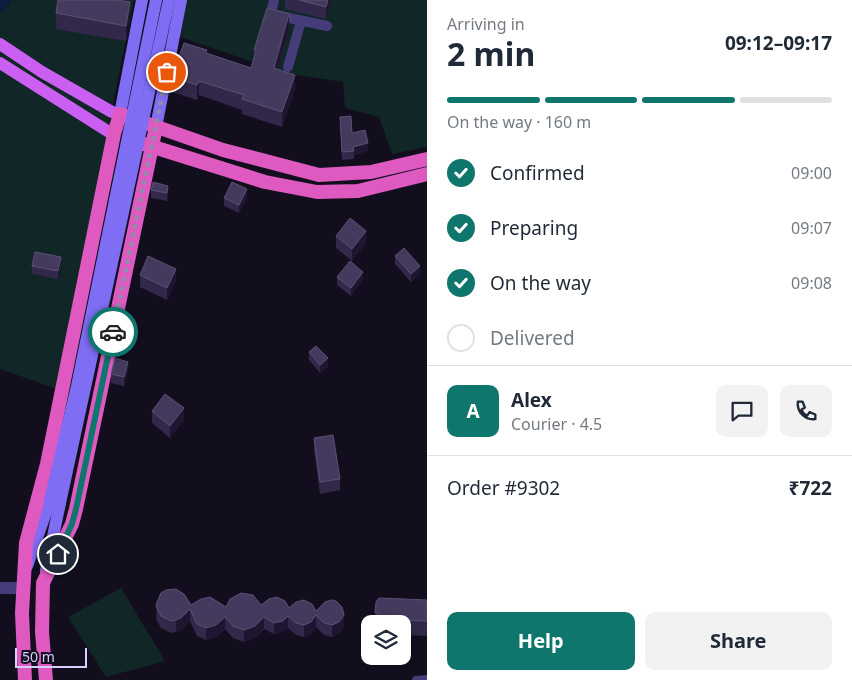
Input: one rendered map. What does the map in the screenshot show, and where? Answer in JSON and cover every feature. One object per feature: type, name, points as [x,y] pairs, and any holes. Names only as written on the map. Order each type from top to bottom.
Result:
[{"type":"highway","points":[[26,680],[22,633],[26,543],[47,464],[114,134],[120,114],[223,150],[319,175],[371,172],[427,159]]},
{"type":"highway","points":[[46,680],[42,632],[43,583],[72,524],[76,509],[156,127]]},
{"type":"highway","points":[[114,134],[265,182],[317,192],[358,191],[427,174]]},
{"type":"main road","points":[[0,44],[42,72],[120,114],[142,0]]},
{"type":"main road","points":[[43,583],[55,502],[77,386],[156,0]]},
{"type":"main road","points":[[25,571],[55,502],[169,0]]},
{"type":"main road","points":[[156,127],[181,0]]},
{"type":"main road","points":[[0,63],[114,134]]},
{"type":"street","points":[[274,0],[271,14],[327,26]]},
{"type":"street","points":[[288,66],[301,21]]},
{"type":"street","points":[[0,588],[24,588]]},
{"type":"street","points":[[416,680],[427,679]]},
{"type":"green space","points":[[0,0],[134,0],[61,361],[57,389],[0,369]]},
{"type":"green space","points":[[185,0],[427,0],[427,147],[392,154],[379,117],[345,108],[343,82],[285,73],[177,36]]},
{"type":"green space","points":[[121,588],[165,661],[106,677],[68,617]]},
{"type":"building","points":[[58,0],[116,0],[130,2],[126,26],[56,13]]},
{"type":"building","points":[[299,0],[328,0],[326,7]]},
{"type":"building","points":[[267,8],[289,14],[274,68],[295,75],[282,112],[242,99],[244,95],[199,81],[197,85],[172,77],[184,43],[207,50],[206,53],[251,68],[256,51],[254,50]]},
{"type":"building","points":[[351,116],[352,133],[365,130],[368,143],[353,147],[354,151],[342,152],[340,117]]},
{"type":"building","points":[[153,182],[168,186],[167,193],[151,190]]},
{"type":"building","points":[[232,182],[247,189],[239,205],[224,198]]},
{"type":"building","points":[[350,218],[366,231],[352,249],[336,236]]},
{"type":"building","points":[[404,248],[420,266],[411,274],[395,256]]},
{"type":"building","points":[[35,252],[61,257],[58,271],[32,266]]},
{"type":"building","points":[[148,256],[176,269],[167,288],[140,275]]},
{"type":"building","points":[[350,261],[363,272],[351,288],[337,277]]},
{"type":"building","points":[[316,346],[328,358],[320,365],[309,352]]},
{"type":"building","points":[[115,358],[128,362],[124,377],[111,374]]},
{"type":"building","points":[[165,394],[184,408],[170,426],[152,411]]},
{"type":"building","points":[[333,435],[340,479],[320,482],[314,438]]},
{"type":"building","points":[[176,589],[184,594],[191,605],[201,599],[210,597],[226,607],[230,599],[241,593],[253,595],[261,605],[269,599],[277,597],[285,601],[289,608],[296,602],[304,600],[312,604],[316,611],[325,602],[332,600],[342,607],[344,615],[339,622],[332,625],[324,623],[316,615],[311,622],[304,625],[296,623],[288,616],[283,621],[274,623],[264,617],[255,626],[244,630],[233,626],[225,617],[216,625],[206,628],[197,624],[190,609],[181,618],[176,620],[171,621],[161,616],[156,607],[161,593],[166,590]]},
{"type":"building","points":[[379,598],[427,600],[427,621],[411,620],[411,615],[378,615],[378,613],[375,613],[376,602]]},
{"type":"waterway","points":[[0,7],[6,0]]},
{"type":"way so far","points":[[113,332],[167,72]]},
{"type":"route","points":[[58,554],[72,524],[76,509],[113,332]]}]
